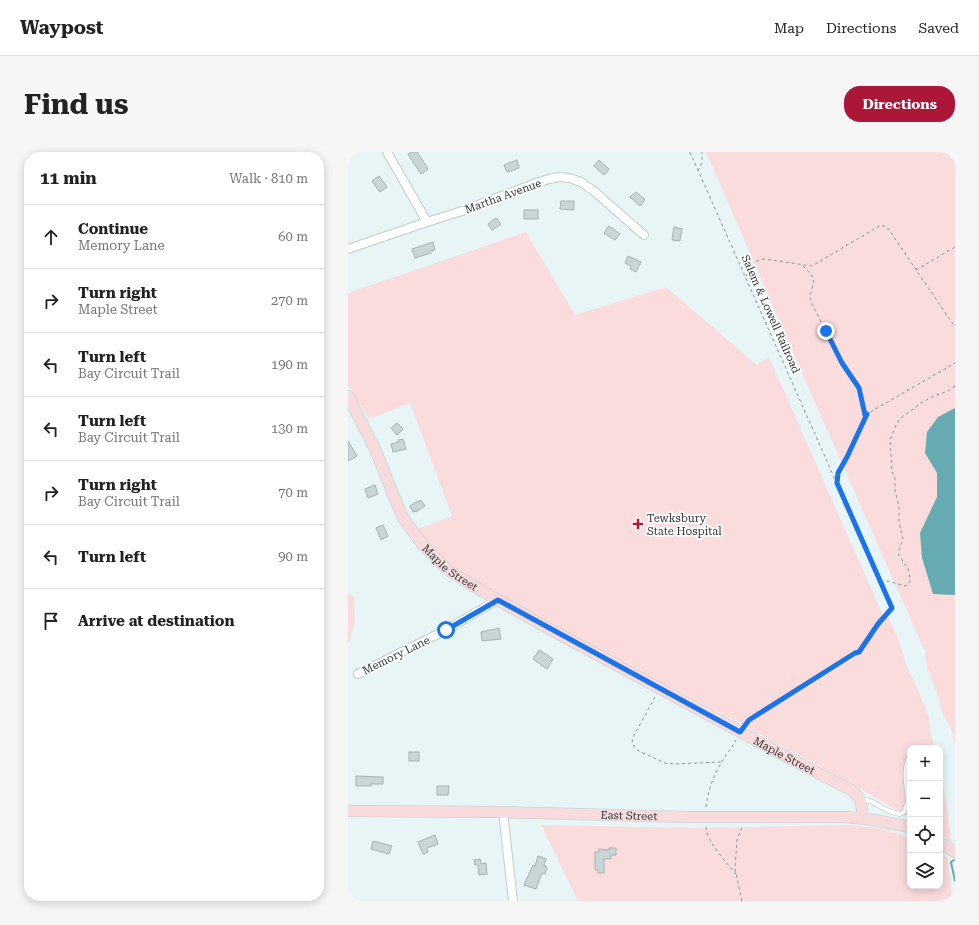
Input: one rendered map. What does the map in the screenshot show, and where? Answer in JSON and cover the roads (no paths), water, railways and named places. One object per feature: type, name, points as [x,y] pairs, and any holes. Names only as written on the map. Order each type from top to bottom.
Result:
[{"type":"street","points":[[387,152],[426,222]]},
{"type":"street","name":"Martha Avenue","points":[[348,249],[462,211],[536,183],[558,177],[575,180],[595,192],[644,235]]},
{"type":"street","name":"Maple Street","points":[[348,396],[375,449],[402,516],[414,535],[429,553],[448,570],[498,600],[740,732],[851,790],[859,797],[861,801]]},
{"type":"street","name":"Memory Lane","points":[[358,674],[446,630],[498,600]]},
{"type":"street","points":[[861,801],[863,818]]},
{"type":"street","name":"East Street","points":[[348,811],[863,818],[891,822],[907,826]]},
{"type":"street","points":[[503,812],[513,901]]},
{"type":"street","points":[[943,844],[955,852]]},
{"type":"lane","points":[[907,764],[907,779]]},
{"type":"lane","points":[[861,801],[866,799],[886,810],[900,814],[904,812],[907,804]]},
{"type":"water","points":[[955,408],[955,595],[933,594],[922,558],[920,533],[937,497],[937,473],[925,453],[927,432],[938,417]]},
{"type":"waterway","points":[[954,860],[951,862],[955,881]]},
{"type":"place","name":"Tewksbury State Hospital","points":[[638,524]]}]
